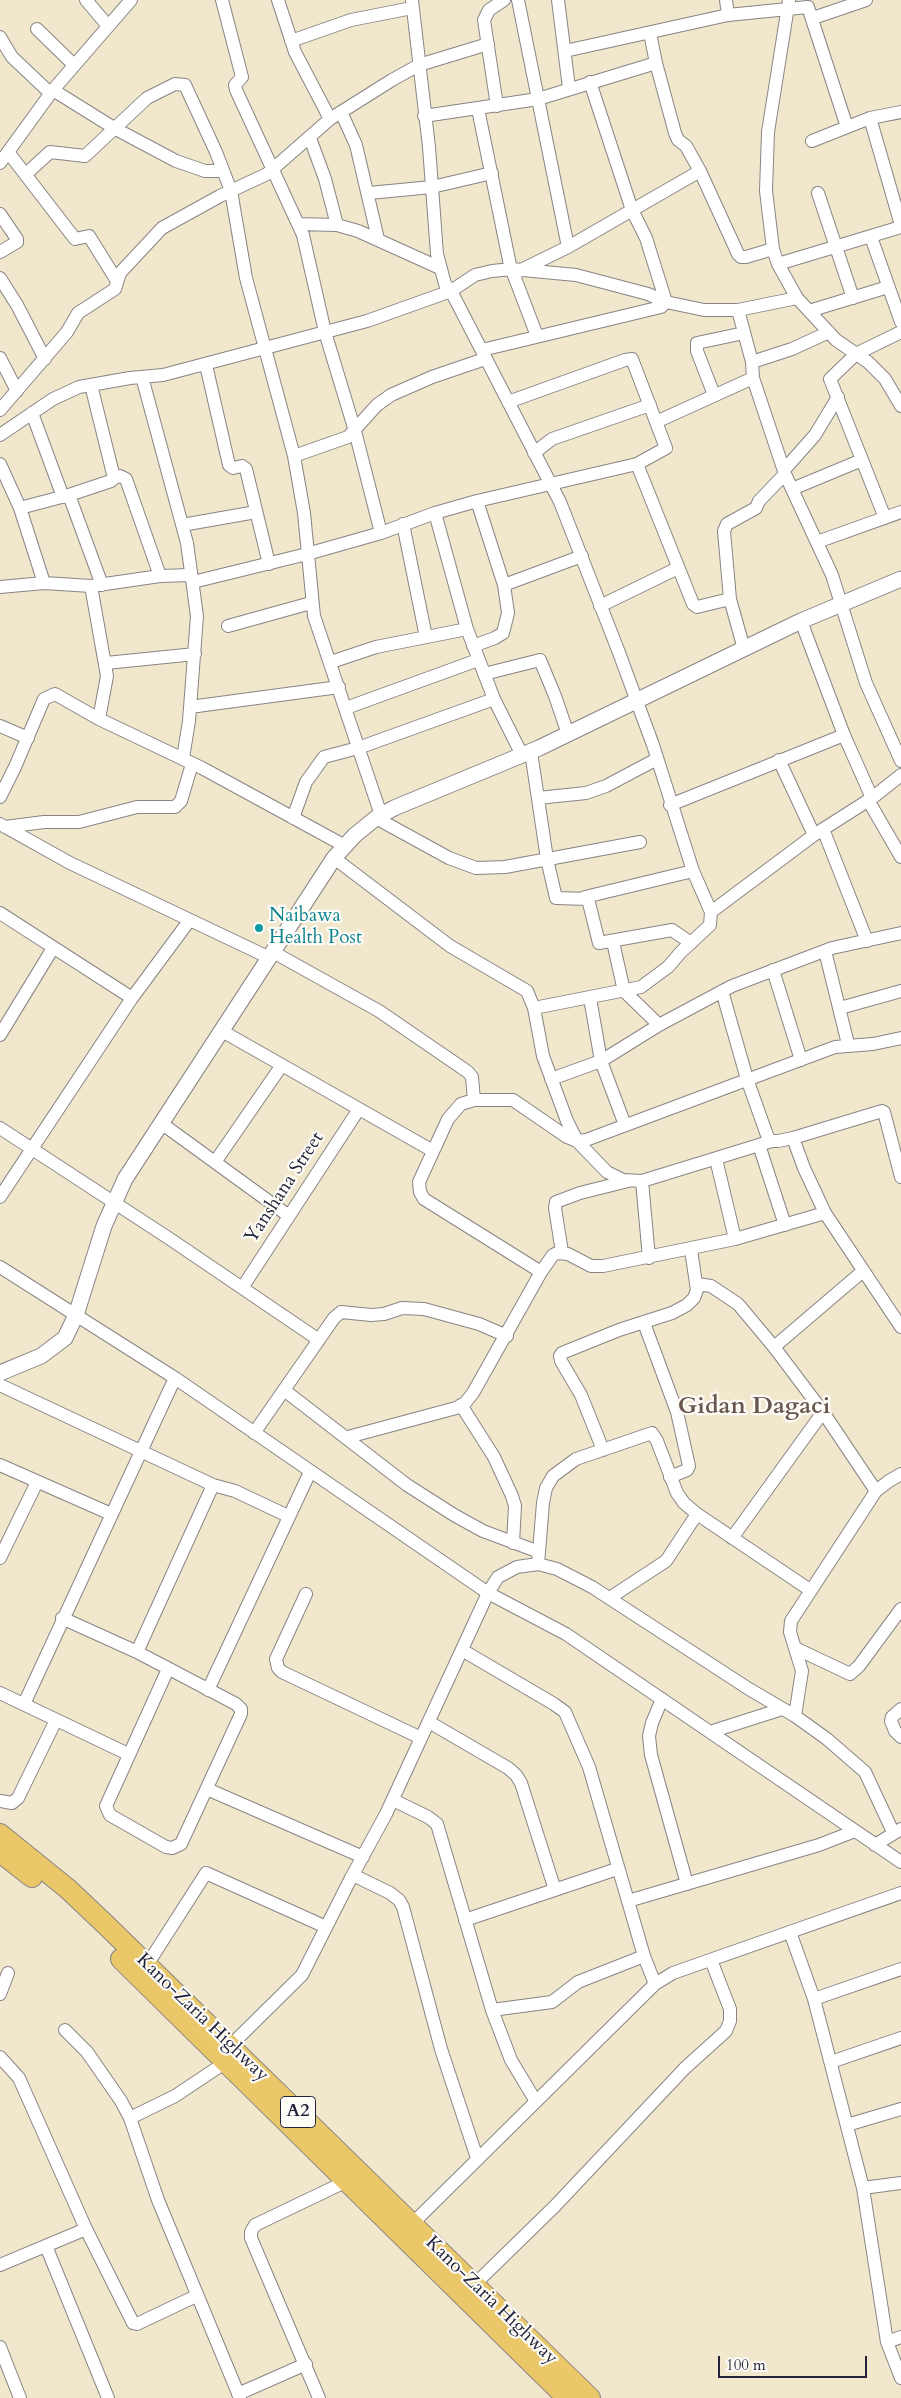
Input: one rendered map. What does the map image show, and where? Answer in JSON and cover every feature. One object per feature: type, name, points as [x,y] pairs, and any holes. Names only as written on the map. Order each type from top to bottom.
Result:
[{"type":"highway","name":"Kano-Zaria Highway","points":[[0,1834],[68,1888],[147,1965],[346,2181],[567,2398]]},
{"type":"highway","name":"Kano-Zaria Highway","points":[[0,1852],[71,1910],[412,2224],[590,2398]]},
{"type":"street","points":[[86,0],[108,26]]},
{"type":"street","points":[[0,163],[52,92],[131,0]]},
{"type":"street","points":[[222,0],[242,77],[235,85],[236,90],[303,235],[326,332],[355,431],[380,533]]},
{"type":"street","points":[[278,0],[291,41],[301,64],[356,145],[369,193],[378,239]]},
{"type":"street","points":[[496,106],[485,16],[504,0]]},
{"type":"street","points":[[518,0],[568,247]]},
{"type":"street","points":[[558,0],[569,88]]},
{"type":"street","points":[[726,0],[728,15]]},
{"type":"street","points":[[813,18],[866,0]]},
{"type":"street","points":[[291,41],[351,20],[412,4],[440,268],[445,284],[451,291],[551,483],[582,556],[657,759],[693,871],[711,912],[710,925],[653,980],[624,991],[534,1008]]},
{"type":"street","points":[[565,51],[650,33],[684,23],[788,4],[808,7],[847,127]]},
{"type":"street","points":[[788,4],[768,132],[766,191],[773,250],[778,264],[797,298],[829,332],[898,391],[901,406]]},
{"type":"street","points":[[37,29],[74,65]]},
{"type":"street","points":[[650,33],[656,64],[675,133],[678,140],[686,146],[700,171],[741,257],[773,250]]},
{"type":"street","points":[[0,37],[12,57],[52,92],[114,128],[192,168],[223,171]]},
{"type":"street","points":[[1,406],[45,359],[67,332],[78,314],[116,289],[120,273],[162,228],[273,170],[336,115],[419,65],[488,44]]},
{"type":"street","points":[[424,116],[538,99],[569,88],[656,64]]},
{"type":"street","points":[[590,82],[632,210],[646,238],[666,302]]},
{"type":"street","points":[[26,174],[50,152],[85,156],[147,98],[175,84],[182,83],[185,85],[216,152],[231,191],[246,278],[294,456],[304,513],[311,603],[314,616],[346,708],[379,817],[397,832],[468,867],[505,867],[640,842]]},
{"type":"street","points":[[478,109],[515,270],[537,336]]},
{"type":"street","points":[[812,141],[870,118],[901,112]]},
{"type":"street","points":[[778,264],[836,248],[901,226],[870,118]]},
{"type":"street","points":[[310,138],[325,179],[337,225]]},
{"type":"street","points":[[8,152],[75,239],[89,236],[117,280]]},
{"type":"street","points":[[515,270],[568,247],[700,171]]},
{"type":"street","points":[[369,193],[432,187],[492,173]]},
{"type":"street","points":[[818,193],[852,298]]},
{"type":"street","points":[[0,214],[17,239],[17,242],[0,252]]},
{"type":"street","points":[[299,224],[337,225],[378,239],[440,268]]},
{"type":"street","points":[[871,237],[901,322]]},
{"type":"street","points":[[0,435],[53,399],[92,384],[163,375],[366,321],[451,291],[475,276],[492,271],[515,270],[576,275],[648,294],[666,302],[704,310],[738,310],[797,298]]},
{"type":"street","points":[[0,278],[18,305],[45,359]]},
{"type":"street","points":[[809,311],[888,287]]},
{"type":"street","points":[[294,456],[348,437],[377,405],[390,395],[483,355],[537,336],[661,307],[666,302]]},
{"type":"street","points":[[738,310],[752,362],[753,378],[785,472],[842,602],[866,683],[901,761]]},
{"type":"street","points":[[752,362],[792,349],[829,332]]},
{"type":"street","points":[[885,518],[831,378],[856,354],[901,332]]},
{"type":"street","points":[[714,395],[697,351],[697,342],[744,333]]},
{"type":"street","points":[[0,358],[17,391]]},
{"type":"street","points":[[1,582],[96,585],[160,576],[192,578],[269,564],[380,533],[435,513],[477,501],[637,464],[666,448],[634,362],[628,359],[508,402]]},
{"type":"street","points":[[206,364],[229,465],[231,468],[242,466],[246,469],[269,564]]},
{"type":"street","points":[[2,826],[44,822],[79,822],[137,807],[174,807],[181,801],[187,761],[197,616],[182,525],[142,377]]},
{"type":"street","points":[[656,422],[753,378]]},
{"type":"street","points":[[92,384],[114,478]]},
{"type":"street","points":[[744,649],[730,599],[724,530],[727,524],[756,508],[759,501],[815,435],[838,397]]},
{"type":"street","points":[[534,452],[552,439],[650,405]]},
{"type":"street","points":[[32,413],[66,496],[96,585],[106,663],[106,688],[99,719]]},
{"type":"street","points":[[792,489],[862,460]]},
{"type":"street","points":[[0,464],[20,508],[44,583]]},
{"type":"street","points":[[637,464],[695,607],[730,599]]},
{"type":"street","points":[[20,508],[66,496],[111,481],[120,476],[126,479],[160,576]]},
{"type":"street","points":[[473,646],[503,633],[508,613],[504,585],[477,501]]},
{"type":"street","points":[[182,525],[256,512]]},
{"type":"street","points":[[817,542],[901,512]]},
{"type":"street","points":[[435,513],[467,629],[478,660],[494,699],[526,753],[538,798],[547,860],[556,898],[585,897],[693,871]]},
{"type":"street","points":[[403,524],[426,637]]},
{"type":"street","points":[[504,585],[582,556]]},
{"type":"street","points":[[600,606],[678,568]]},
{"type":"street","points":[[0,1373],[19,1367],[65,1338],[76,1316],[114,1202],[125,1179],[334,858],[355,835],[379,817],[637,703],[842,602],[901,579]]},
{"type":"street","points":[[228,626],[311,603]]},
{"type":"street","points":[[801,621],[870,799],[901,857]]},
{"type":"street","points":[[330,662],[376,648],[467,629]]},
{"type":"street","points":[[106,663],[195,654]]},
{"type":"street","points":[[346,708],[478,660]]},
{"type":"street","points":[[484,674],[540,660],[556,696],[568,734]]},
{"type":"street","points":[[190,707],[339,687]]},
{"type":"street","points":[[0,797],[44,699],[51,694],[55,694],[99,719],[187,761],[345,846]]},
{"type":"street","points":[[293,818],[306,782],[324,757],[358,748],[494,699]]},
{"type":"street","points":[[0,726],[28,738]]},
{"type":"street","points":[[670,804],[844,735]]},
{"type":"street","points":[[538,798],[586,793],[606,786],[657,759]]},
{"type":"street","points":[[779,760],[818,832],[867,941]]},
{"type":"street","points":[[711,912],[818,832],[870,799],[901,775]]},
{"type":"street","points":[[2,826],[70,863],[189,921],[271,955],[379,1010],[468,1072],[472,1076],[474,1100]]},
{"type":"street","points":[[334,858],[450,946],[526,992],[534,1008],[543,1056],[567,1122],[577,1141],[607,1172],[628,1181]]},
{"type":"street","points":[[585,897],[590,904],[597,941],[604,944],[672,930],[691,943]]},
{"type":"street","points":[[0,913],[132,998]]},
{"type":"street","points":[[0,1197],[132,998],[189,921]]},
{"type":"street","points":[[551,1078],[601,1061],[659,1025],[722,991],[825,951],[901,933]]},
{"type":"street","points":[[613,942],[624,991],[659,1025]]},
{"type":"street","points":[[2,1027],[53,948]]},
{"type":"street","points":[[825,951],[848,1044]]},
{"type":"street","points":[[773,970],[801,1060]]},
{"type":"street","points":[[722,991],[747,1079],[768,1138],[772,1141]]},
{"type":"street","points":[[840,1008],[901,991]]},
{"type":"street","points":[[590,998],[601,1061],[625,1125]]},
{"type":"street","points":[[222,1031],[433,1151]]},
{"type":"street","points":[[541,1272],[424,1199],[420,1192],[419,1182],[433,1151],[448,1119],[461,1104],[474,1100],[512,1100],[567,1137],[577,1141],[586,1140],[747,1079],[848,1044],[873,1044],[901,1038]]},
{"type":"street","points":[[215,1162],[282,1066]]},
{"type":"street","name":"Yanshana Street","points":[[242,1288],[359,1109]]},
{"type":"street","points":[[562,1252],[555,1208],[556,1202],[580,1193],[628,1181],[642,1181],[772,1141],[793,1138],[882,1111],[884,1112],[901,1177]]},
{"type":"street","points":[[161,1123],[289,1216]]},
{"type":"street","points":[[0,1128],[33,1148],[319,1340]]},
{"type":"street","points":[[793,1138],[804,1168],[825,1213],[901,1327]]},
{"type":"street","points":[[759,1145],[785,1225]]},
{"type":"street","points":[[716,1158],[735,1239]]},
{"type":"street","points":[[642,1181],[649,1258]]},
{"type":"street","points":[[348,1437],[456,1408],[461,1405],[473,1393],[507,1336],[541,1272],[553,1255],[562,1252],[595,1267],[691,1250],[825,1213]]},
{"type":"street","points":[[603,1450],[581,1395],[560,1356],[562,1353],[619,1330],[672,1313],[686,1305],[694,1298],[697,1284],[691,1250]]},
{"type":"street","points":[[774,1346],[863,1271]]},
{"type":"street","points":[[3,1272],[175,1378],[488,1593],[566,1634],[901,1862]]},
{"type":"street","points":[[697,1284],[711,1286],[738,1304],[774,1346],[823,1412],[876,1491]]},
{"type":"street","points":[[254,1432],[341,1312],[384,1314],[413,1307],[479,1324],[507,1336]]},
{"type":"street","points":[[644,1323],[677,1412],[689,1466],[687,1470],[670,1477]]},
{"type":"street","points":[[24,1704],[62,1618],[175,1378]]},
{"type":"street","points":[[0,1385],[213,1485],[235,1491],[288,1516]]},
{"type":"street","points":[[284,1390],[408,1484],[454,1515],[483,1531],[513,1543],[556,1569],[611,1598],[642,1620],[795,1716],[833,1744],[864,1772],[897,1830],[875,1844]]},
{"type":"street","points":[[461,1405],[494,1457],[512,1496],[515,1506],[513,1543]]},
{"type":"street","points":[[732,1538],[823,1412]]},
{"type":"street","points":[[538,1558],[543,1503],[546,1488],[552,1476],[576,1459],[652,1433],[657,1440],[670,1477],[684,1503],[732,1538],[810,1590]]},
{"type":"street","points":[[0,1465],[111,1514]]},
{"type":"street","points":[[208,1690],[310,1472]]},
{"type":"street","points":[[795,1716],[802,1678],[789,1626],[790,1621],[876,1491],[888,1481],[901,1474]]},
{"type":"street","points":[[0,1558],[37,1482]]},
{"type":"street","points":[[137,1652],[213,1485]]},
{"type":"street","points":[[611,1598],[653,1572],[666,1561],[698,1514]]},
{"type":"street","points":[[130,2118],[174,2096],[228,2054],[302,1975],[393,1800],[488,1593],[498,1577],[506,1571],[538,1558]]},
{"type":"street","points":[[306,1594],[276,1659],[278,1668],[282,1672],[421,1738]]},
{"type":"street","points":[[795,1648],[850,1674],[859,1666],[901,1609]]},
{"type":"street","points":[[62,1618],[137,1652],[236,1704],[241,1714],[181,1844],[172,1848],[166,1847],[110,1815],[106,1806],[168,1669]]},
{"type":"street","points":[[462,1650],[565,1712],[589,1767],[617,1869],[644,1956],[655,1984]]},
{"type":"street","points":[[0,1693],[128,1754]]},
{"type":"street","points":[[662,1699],[651,1729],[651,1755],[687,1884]]},
{"type":"street","points":[[710,1732],[782,1709]]},
{"type":"street","points":[[901,1709],[892,1717],[891,1721],[895,1731],[901,1737]]},
{"type":"street","points":[[0,1801],[12,1803],[18,1798],[56,1720]]},
{"type":"street","points":[[429,1722],[508,1768],[516,1775],[555,1890]]},
{"type":"street","points":[[207,1789],[363,1857]]},
{"type":"street","points":[[393,1800],[428,1817],[437,1824],[492,2010],[511,2060],[535,2100]]},
{"type":"street","points":[[628,1901],[819,1845],[855,1831]]},
{"type":"street","points":[[465,1920],[617,1869]]},
{"type":"street","points":[[147,1965],[206,1873],[326,1927]]},
{"type":"street","points":[[353,1875],[390,1892],[399,1900],[403,1907],[441,2049],[477,2158]]},
{"type":"street","points":[[412,2224],[535,2100],[655,1984],[673,1973],[901,1893]]},
{"type":"street","points":[[790,1932],[814,1999],[863,2188],[887,2342],[901,2378]]},
{"type":"street","points":[[492,2010],[552,2002],[578,1982],[644,1956]]},
{"type":"street","points":[[474,2285],[555,2206],[685,2068],[726,2031],[730,2021],[730,2008],[711,1960]]},
{"type":"street","points":[[814,1999],[901,1969]]},
{"type":"street","points":[[0,1994],[8,1973]]},
{"type":"street","points":[[65,2030],[92,2060],[121,2101],[130,2118],[158,2200],[196,2296],[239,2396],[306,2364]]},
{"type":"street","points":[[831,2062],[901,2038]]},
{"type":"street","points":[[0,2057],[19,2078],[86,2229],[133,2323],[137,2324],[196,2296]]},
{"type":"street","points":[[847,2125],[901,2109]]},
{"type":"street","points":[[319,2398],[251,2238],[251,2232],[254,2225],[346,2181]]},
{"type":"street","points":[[863,2188],[901,2184]]},
{"type":"street","points":[[0,2263],[86,2229]]},
{"type":"street","points":[[46,2246],[108,2398]]},
{"type":"street","points":[[887,2342],[901,2337]]},
{"type":"street","points":[[0,2347],[20,2398]]},
{"type":"place","name":"Naibawa Health Post","points":[[259,928]]},
{"type":"district","name":"Gidan Dagaci","points":[[754,1407]]}]
